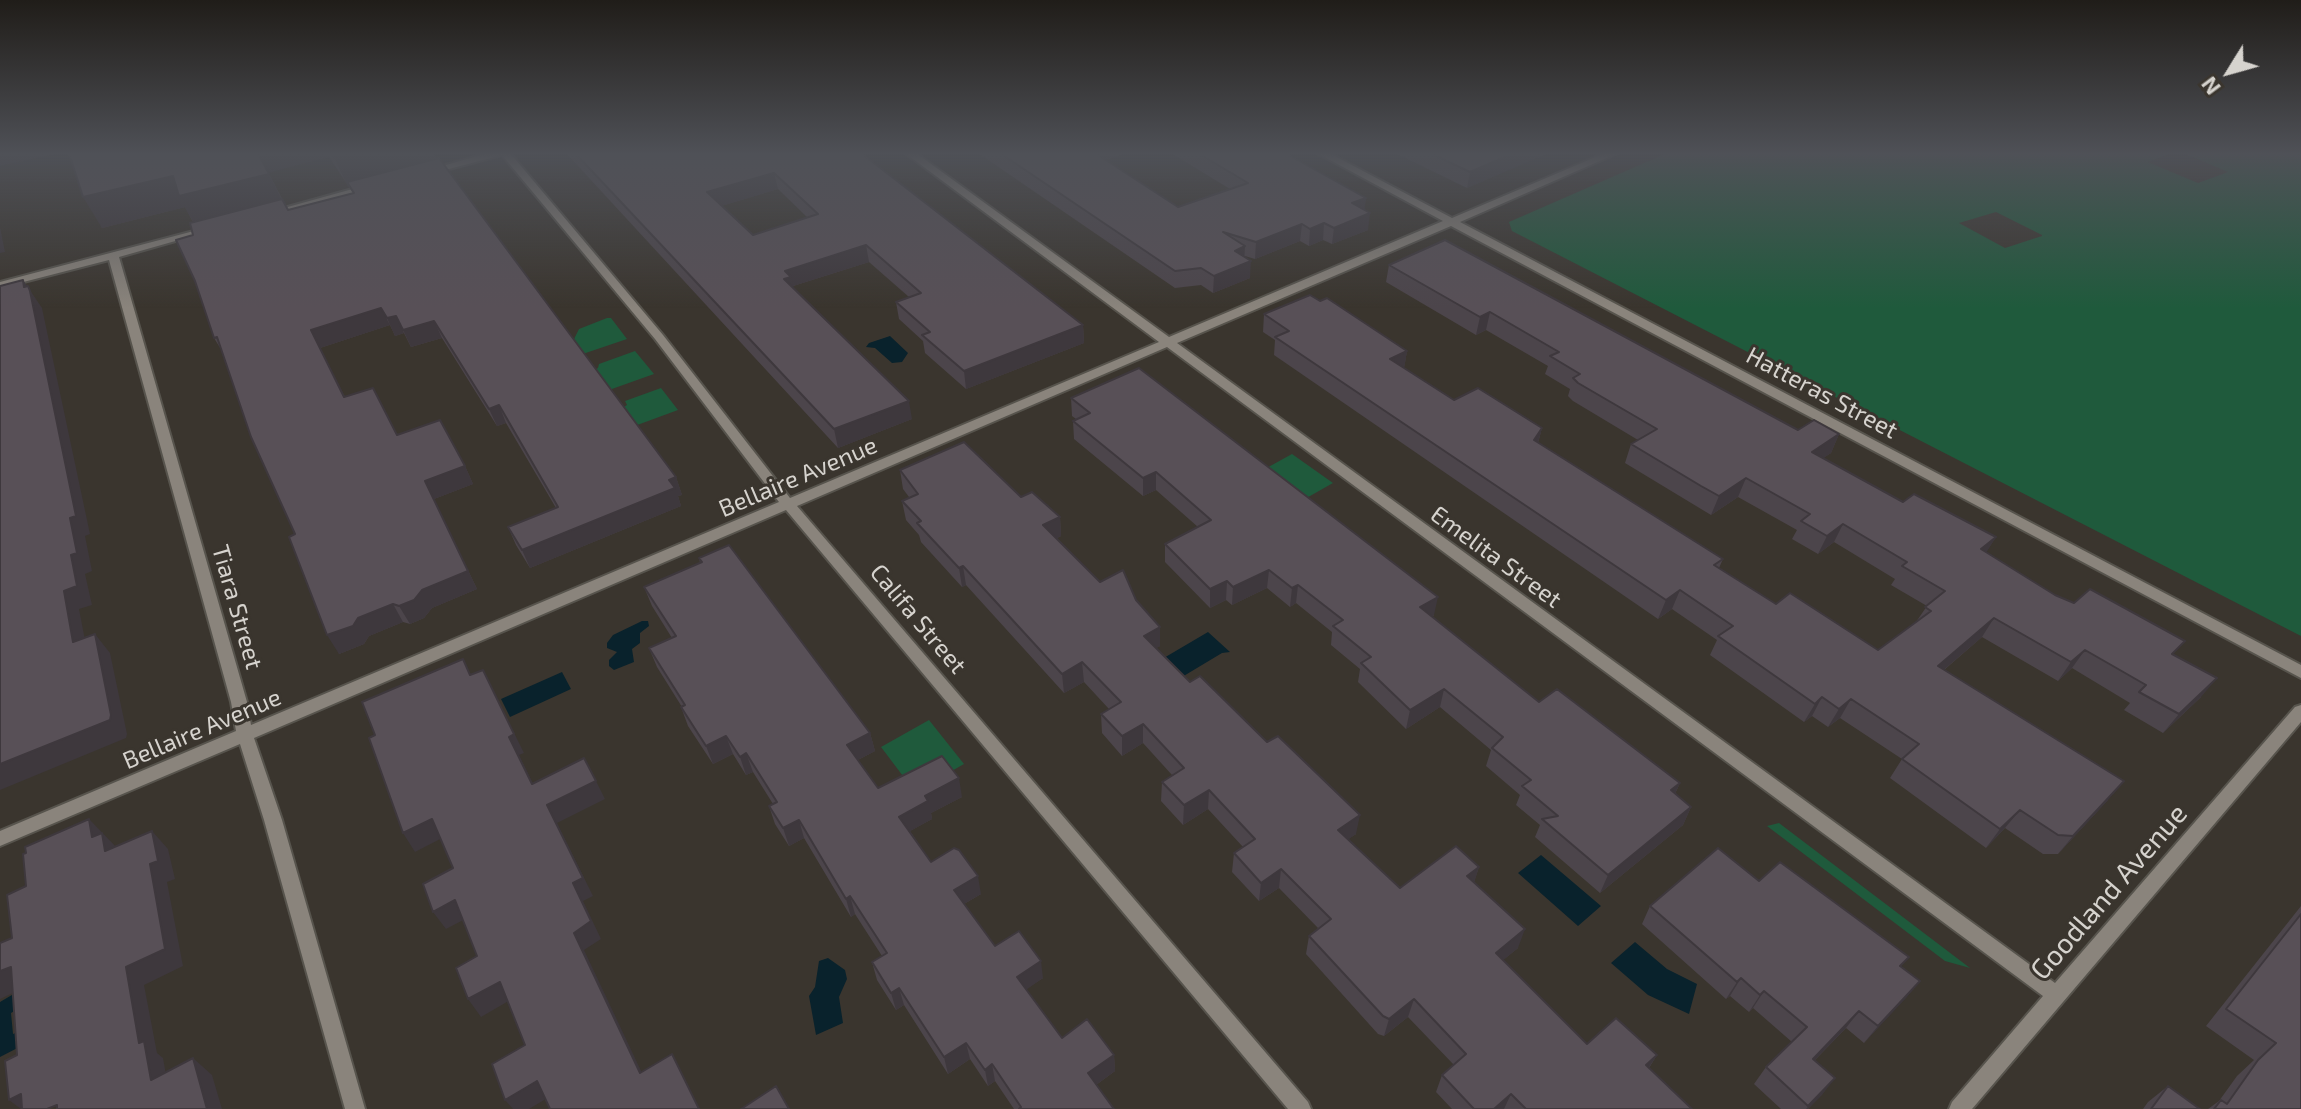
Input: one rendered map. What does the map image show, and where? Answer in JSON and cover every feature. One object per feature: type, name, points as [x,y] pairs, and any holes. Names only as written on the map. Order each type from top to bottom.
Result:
[{"type":"street","points":[[258,217],[304,205]]},
{"type":"street","name":"Califa Street","points":[[546,205],[659,337],[790,505],[1301,1109]]},
{"type":"street","name":"Emelita Street","points":[[980,205],[2057,995]]},
{"type":"street","name":"Hatteras Street","points":[[1420,205],[2301,672]]},
{"type":"street","name":"Bellaire Avenue","points":[[0,839],[1493,205]]},
{"type":"street","points":[[0,285],[215,228]]},
{"type":"street","name":"Tiara Street","points":[[113,255],[239,702],[245,735],[273,820],[355,1109]]},
{"type":"street","name":"Goodland Avenue","points":[[1959,1109],[2301,711]]},
{"type":"green space","points":[[1548,205],[2301,205],[2301,636],[1512,231],[1509,222]],"holes":[[[1996,212],[2042,236],[2005,248],[1959,223]]]},
{"type":"green space","points":[[611,318],[627,339],[565,360],[554,345],[574,339],[579,329]]},
{"type":"green space","points":[[635,351],[654,374],[595,395],[581,376],[598,368],[599,364]]},
{"type":"green space","points":[[661,388],[678,410],[621,431],[619,410],[627,405],[625,401]]},
{"type":"green space","points":[[1292,454],[1333,483],[1303,500],[1263,470]]},
{"type":"green space","points":[[929,720],[964,764],[915,792],[881,747]]},
{"type":"green space","points":[[1779,823],[1970,968],[1945,961],[1767,826]]},
{"type":"water","points":[[890,336],[908,353],[902,362],[892,363],[875,348],[866,347]]},
{"type":"water","points":[[648,621],[649,626],[640,633],[640,643],[632,649],[634,662],[614,670],[609,666],[609,660],[617,652],[607,648],[607,643],[613,635]]},
{"type":"water","points":[[1208,632],[1230,652],[1222,653],[1177,680],[1157,662]]},
{"type":"water","points":[[562,672],[571,689],[510,717],[501,699]]},
{"type":"water","points":[[1541,855],[1601,906],[1578,926],[1518,873]]},
{"type":"water","points":[[1635,942],[1667,969],[1697,984],[1689,1014],[1648,995],[1611,963]]},
{"type":"water","points":[[828,958],[845,970],[847,979],[839,997],[843,1023],[816,1035],[809,996],[815,987],[819,961]]},
{"type":"water","points":[[17,992],[23,1006],[11,1013],[13,1034],[30,1027],[31,1041],[0,1057],[0,1002]]},
{"type":"building","points":[[260,205],[285,205],[288,210],[308,205],[474,205],[676,477],[669,480],[675,488],[522,550],[508,527],[558,507],[499,405],[489,409],[434,321],[403,330],[396,316],[387,318],[381,308],[311,330],[344,397],[373,388],[397,435],[440,420],[465,466],[425,481],[468,571],[422,590],[414,600],[399,606],[393,604],[358,618],[353,626],[327,635],[289,537],[295,534],[251,437],[217,337],[214,338],[195,281],[176,240],[193,235],[190,223]]},
{"type":"building","points":[[624,205],[721,205],[753,235],[818,214],[808,205],[928,205],[1083,325],[964,371],[922,335],[930,332],[896,302],[921,293],[866,245],[785,271],[791,277],[784,279],[909,401],[834,429]]},
{"type":"building","points":[[1077,205],[1355,205],[1370,213],[1334,228],[1324,223],[1310,229],[1302,224],[1256,242],[1223,232],[1245,246],[1235,251],[1251,261],[1214,276],[1201,268],[1175,271]]},
{"type":"building","points":[[1445,240],[1798,430],[1814,420],[1839,434],[1812,452],[1903,502],[1914,494],[1996,537],[1981,549],[2055,595],[2074,603],[2090,589],[2185,641],[2172,654],[2217,678],[2179,714],[2139,692],[2146,685],[2085,650],[2071,662],[1994,618],[1938,666],[2124,781],[2073,836],[2058,835],[2020,810],[2000,829],[1902,759],[1919,744],[1851,699],[1839,709],[1822,697],[1815,704],[1718,636],[1733,626],[1680,590],[1666,600],[1275,337],[1289,331],[1264,314],[1310,295],[1320,301],[1327,298],[1407,351],[1390,359],[1454,400],[1478,388],[1542,428],[1534,440],[1723,559],[1714,565],[1776,604],[1790,593],[1878,650],[1931,611],[1925,607],[1945,591],[1902,566],[1907,562],[1843,524],[1827,536],[1801,521],[1810,514],[1746,478],[1719,496],[1701,486],[1631,444],[1657,429],[1578,383],[1573,378],[1580,374],[1550,356],[1559,352],[1490,312],[1480,317],[1389,265]]},
{"type":"building","points":[[23,280],[24,287],[28,286],[30,291],[76,516],[70,518],[77,553],[71,555],[77,586],[64,591],[73,642],[95,634],[111,715],[110,720],[0,764],[0,286]]},
{"type":"building","points":[[1139,368],[1438,597],[1420,607],[1539,702],[1557,689],[1680,783],[1671,790],[1691,807],[1608,875],[1542,819],[1558,816],[1522,786],[1531,780],[1492,748],[1503,737],[1444,689],[1410,710],[1361,663],[1371,657],[1333,626],[1343,620],[1298,585],[1292,588],[1269,570],[1233,587],[1227,581],[1210,589],[1165,544],[1211,520],[1156,472],[1143,478],[1073,421],[1090,413],[1071,398]]},
{"type":"building","points":[[964,442],[1021,497],[1032,492],[1060,517],[1043,525],[1100,582],[1123,570],[1136,600],[1160,627],[1144,636],[1190,682],[1200,676],[1267,742],[1278,736],[1360,815],[1338,830],[1400,888],[1456,846],[1479,867],[1467,876],[1525,929],[1496,953],[1587,1044],[1616,1018],[1657,1055],[1646,1065],[1692,1109],[1526,1109],[1511,1094],[1494,1109],[1474,1109],[1442,1075],[1466,1054],[1414,999],[1389,1019],[1383,1016],[1309,936],[1331,919],[1281,869],[1261,883],[1234,853],[1255,839],[1209,790],[1184,805],[1162,782],[1184,768],[1143,724],[1122,736],[1101,714],[1121,702],[1082,662],[1062,674],[963,566],[959,568],[917,523],[921,521],[902,501],[918,494],[900,470]]},
{"type":"building","points":[[729,545],[870,733],[847,745],[878,788],[942,756],[959,778],[925,796],[928,801],[899,817],[931,862],[954,848],[959,850],[978,876],[954,890],[995,946],[1019,931],[1041,961],[1017,977],[1062,1038],[1087,1019],[1114,1055],[1088,1073],[1114,1109],[1019,1109],[1021,1107],[992,1064],[985,1070],[966,1043],[944,1057],[899,988],[891,993],[872,962],[887,953],[850,896],[846,899],[799,820],[783,828],[769,806],[777,802],[746,753],[740,757],[726,736],[706,746],[681,707],[685,705],[649,648],[676,636],[644,587],[702,562],[699,558]]},
{"type":"building","points":[[463,659],[470,675],[483,670],[514,734],[509,737],[532,784],[584,758],[596,781],[547,805],[583,878],[573,883],[591,921],[574,933],[640,1073],[672,1054],[699,1109],[550,1109],[537,1081],[505,1100],[492,1064],[525,1045],[500,982],[468,999],[456,968],[477,956],[455,900],[433,912],[423,884],[453,868],[432,819],[403,833],[369,738],[375,735],[362,702]]},
{"type":"building","points":[[89,819],[92,837],[102,833],[105,851],[152,831],[158,861],[150,864],[165,949],[126,967],[139,1043],[144,1041],[151,1080],[193,1058],[207,1109],[57,1109],[57,1105],[47,1109],[22,1109],[21,1094],[9,1100],[5,1061],[17,1055],[11,967],[0,971],[0,943],[12,938],[7,895],[26,886],[25,847]]},
{"type":"building","points":[[1718,848],[1759,881],[1780,862],[1909,957],[1900,966],[1920,981],[1878,1026],[1859,1011],[1813,1059],[1835,1078],[1808,1106],[1766,1067],[1807,1027],[1764,991],[1760,995],[1741,978],[1737,982],[1650,906]]},
{"type":"building","points":[[2301,914],[2301,1109],[2214,1109],[2221,1100],[2227,1104],[2258,1060],[2276,1043],[2226,1009]]},
{"type":"building","points":[[776,1086],[789,1109],[741,1109]]},
{"type":"building","points":[[2168,1086],[2200,1109],[2151,1109]]}]
